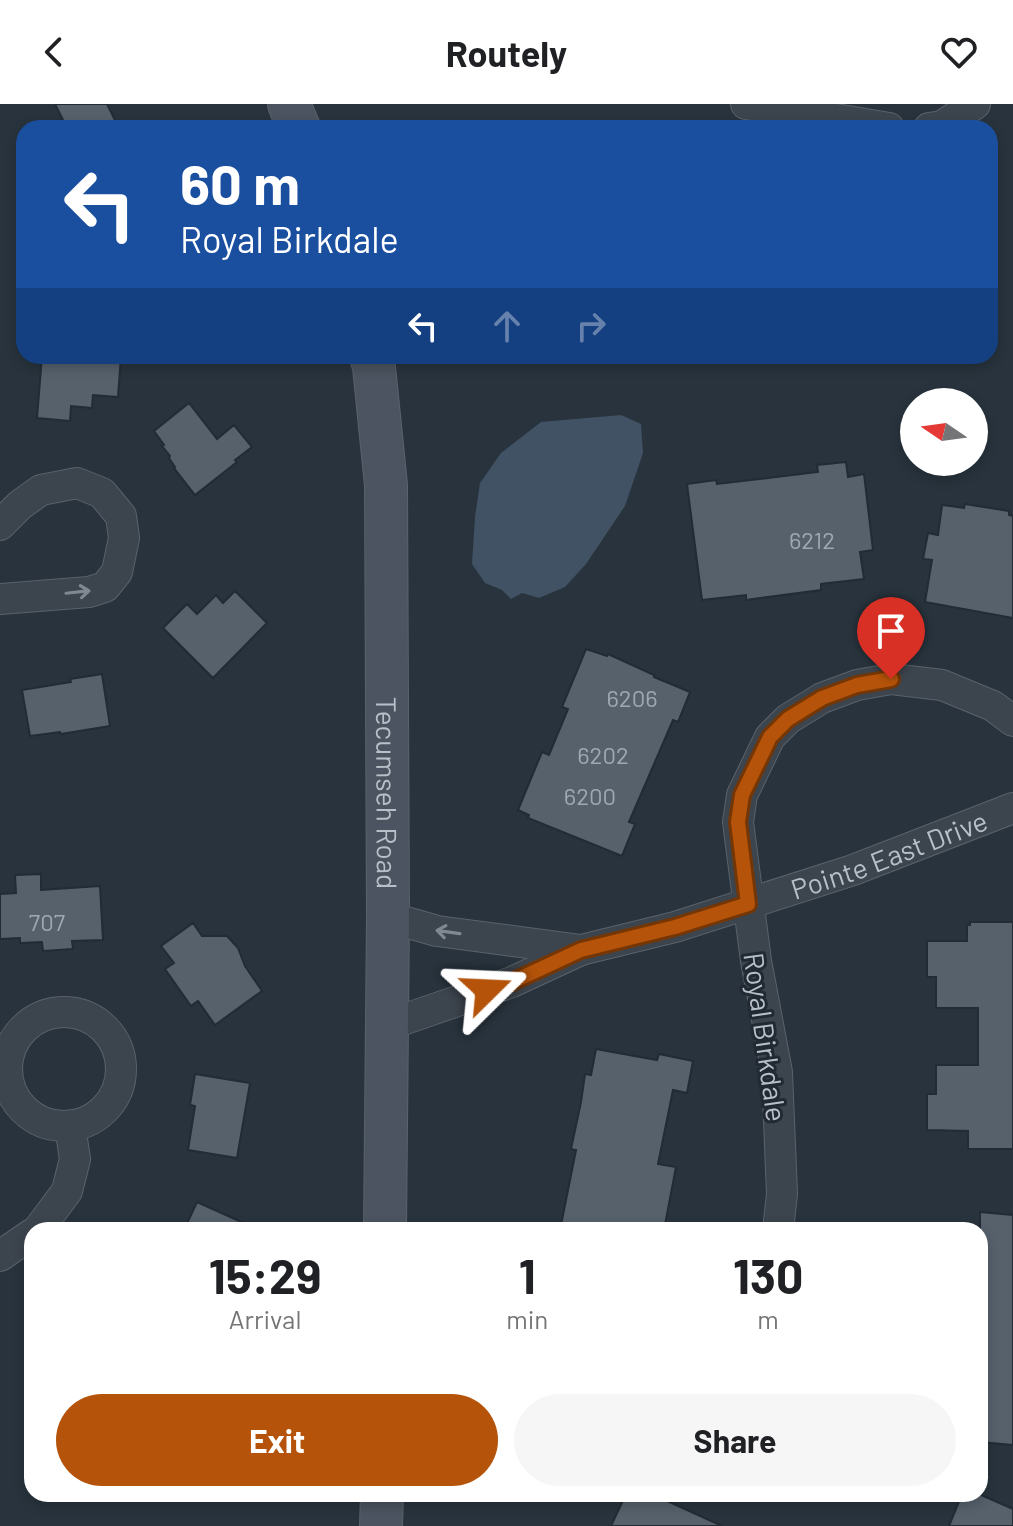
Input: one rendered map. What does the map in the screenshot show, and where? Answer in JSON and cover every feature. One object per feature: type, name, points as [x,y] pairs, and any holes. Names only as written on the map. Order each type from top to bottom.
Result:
[{"type":"street","points":[[746,104],[841,120]]},
{"type":"street","points":[[951,120],[975,104]]},
{"type":"street","name":"Tecumseh Road","points":[[373,364],[386,485],[388,1025],[385,1222]]},
{"type":"street","points":[[0,525],[41,490],[77,483],[102,493],[121,516],[124,538],[117,572],[105,587],[89,592],[0,599]]},
{"type":"street","name":"Royal Birkdale","points":[[779,1222],[782,1194],[777,1072],[748,904],[738,822],[742,795],[770,737],[788,719],[822,698],[857,685],[891,679],[942,685],[993,706],[1013,721]]},
{"type":"street","name":"Pointe East Drive","points":[[388,1025],[512,982],[581,950],[675,927],[853,870],[1013,808]]},
{"type":"street","name":"Pointe East Drive","points":[[388,917],[437,931],[581,950]]},
{"type":"street","points":[[44,1222],[67,1191],[75,1159],[70,1126]]},
{"type":"street","points":[[0,1256],[24,1240]]},
{"type":"street","points":[[381,1526],[382,1502]]},
{"type":"water","points":[[621,415],[641,424],[643,453],[625,506],[586,564],[565,587],[539,598],[522,593],[511,599],[502,590],[485,583],[472,564],[475,517],[480,483],[501,453],[541,422]]},
{"type":"building","points":[[55,104],[107,104],[115,120],[63,120]]},
{"type":"building","points":[[41,364],[120,364],[118,397],[93,395],[92,408],[71,406],[70,421],[37,418]]},
{"type":"building","points":[[189,403],[217,439],[234,425],[252,447],[195,495],[174,468],[154,431]]},
{"type":"building","points":[[846,462],[848,477],[864,474],[873,550],[860,552],[864,579],[821,584],[821,590],[746,600],[746,595],[702,600],[687,484],[716,480],[717,484],[818,472],[817,465]]},
{"type":"building","points":[[965,504],[1009,511],[1009,515],[1013,516],[1013,618],[925,602],[932,560],[923,559],[928,533],[938,535],[942,505],[964,508]]},
{"type":"building","points":[[235,591],[267,623],[213,678],[163,628],[187,604],[197,614],[216,595],[223,603]]},
{"type":"building","points":[[586,649],[608,654],[690,692],[678,722],[673,720],[629,822],[635,824],[622,856],[528,818],[529,815],[518,810],[542,752],[549,755],[568,709],[562,707]]},
{"type":"building","points":[[102,674],[110,726],[30,736],[22,690]]},
{"type":"building","points":[[41,874],[41,890],[100,886],[103,940],[72,941],[73,949],[43,951],[42,942],[20,943],[20,938],[0,939],[0,894],[16,893],[15,875]]},
{"type":"building","points":[[970,922],[1013,922],[1013,1149],[968,1149],[968,1131],[927,1130],[927,1094],[936,1094],[936,1065],[978,1065],[978,1008],[936,1008],[936,977],[927,977],[927,941],[967,941],[967,925]]},
{"type":"building","points":[[193,923],[202,936],[227,936],[238,948],[245,966],[262,991],[215,1025],[198,1001],[191,1006],[165,969],[174,963],[161,946]]},
{"type":"building","points":[[596,1049],[657,1060],[659,1054],[693,1061],[687,1093],[673,1090],[658,1164],[676,1167],[666,1222],[562,1222],[576,1150],[571,1149],[585,1074],[591,1075]]},
{"type":"building","points":[[195,1074],[250,1083],[237,1158],[188,1150],[195,1106],[190,1105]]},
{"type":"building","points":[[197,1202],[241,1222],[188,1222]]},
{"type":"building","points":[[980,1212],[1013,1215],[1013,1445],[988,1443],[988,1222],[980,1222]]},
{"type":"building","points":[[988,1498],[1013,1509],[1013,1526],[949,1526],[959,1502],[988,1502]]},
{"type":"building","points":[[622,1502],[670,1502],[722,1526],[611,1526]]},
{"type":"route","points":[[487,990],[512,982],[581,950],[675,927],[748,904],[738,822],[742,795],[770,737],[788,719],[822,698],[857,685],[891,679]]}]
